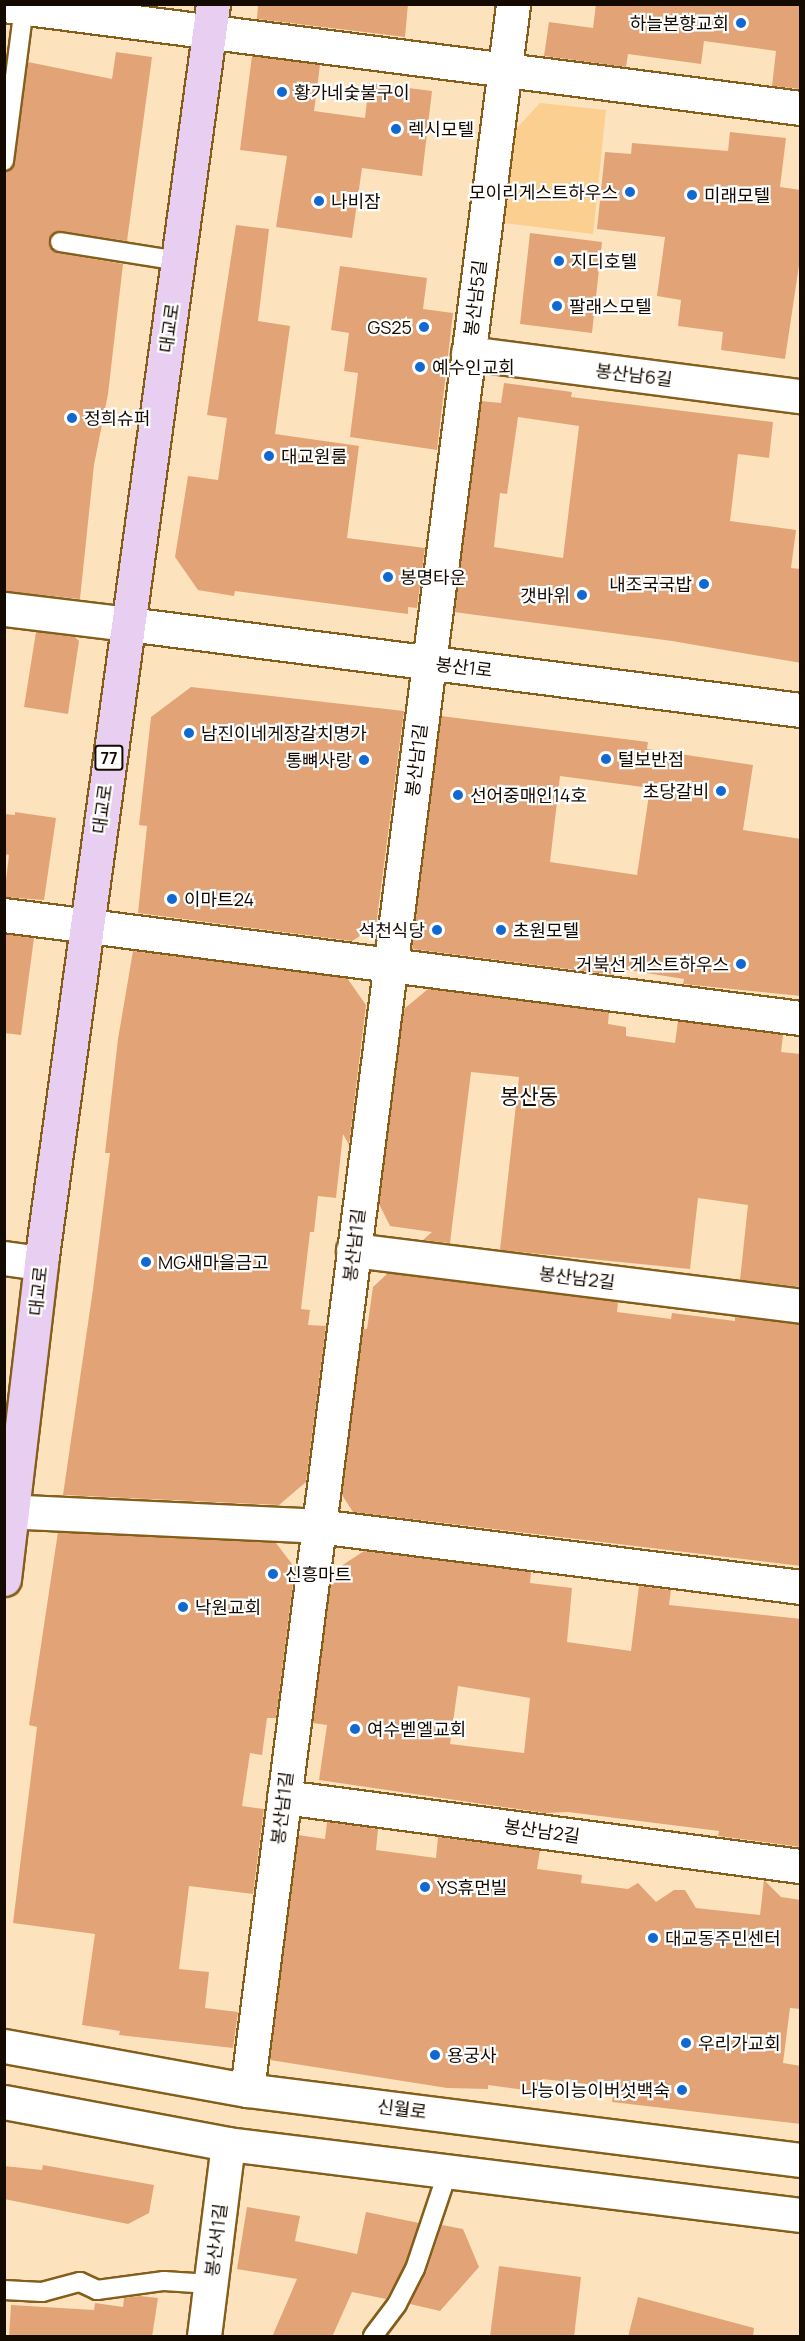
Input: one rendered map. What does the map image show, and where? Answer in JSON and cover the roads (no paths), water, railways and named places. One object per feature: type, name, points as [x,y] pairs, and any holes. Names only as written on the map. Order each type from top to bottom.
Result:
[{"type":"main road","name":"대교로","points":[[4,1579],[9,1511],[41,1263],[211,18]]},
{"type":"street","name":"봉산남5길","points":[[428,663],[513,4]]},
{"type":"street","points":[[14,6],[211,18],[505,70],[801,108]]},
{"type":"street","name":"봉산남6길","points":[[468,353],[801,396]]},
{"type":"street","name":"봉산1로","points":[[4,609],[801,710]]},
{"type":"street","name":"봉산남1길","points":[[247,2090],[428,663]]},
{"type":"street","points":[[4,915],[801,1018]]},
{"type":"street","name":"봉산남2길","points":[[353,1250],[801,1306]]},
{"type":"street","points":[[4,1258],[41,1263]]},
{"type":"street","points":[[9,1511],[318,1526],[801,1587]]},
{"type":"street","name":"봉산남2길","points":[[284,1797],[801,1866]]},
{"type":"street","name":"신월로","points":[[4,2046],[247,2090],[801,2160]]},
{"type":"street","points":[[4,2102],[228,2144],[801,2215]]},
{"type":"street","name":"봉산서1길","points":[[204,2337],[228,2144]]},
{"type":"lane","points":[[4,161],[14,6]]},
{"type":"lane","points":[[60,242],[178,261]]},
{"type":"lane","points":[[373,2337],[397,2304],[416,2269],[448,2170]]},
{"type":"lane","points":[[4,2290],[42,2292],[80,2282],[97,2290],[164,2281],[210,2284]]},
{"type":"place","name":"하늘본향교회","points":[[741,23]]},
{"type":"place","name":"황가네숯불구이","points":[[282,92]]},
{"type":"place","name":"렉시모텔","points":[[396,129]]},
{"type":"place","name":"모이리게스트하우스","points":[[630,192]]},
{"type":"place","name":"미래모텔","points":[[692,195]]},
{"type":"place","name":"나비잠","points":[[319,201]]},
{"type":"place","name":"지디호텔","points":[[559,261]]},
{"type":"place","name":"팔래스모텔","points":[[557,306]]},
{"type":"place","name":"GS25","points":[[424,327]]},
{"type":"place","name":"예수인교회","points":[[420,367]]},
{"type":"place","name":"정희슈퍼","points":[[72,418]]},
{"type":"place","name":"대교원룸","points":[[269,456]]},
{"type":"place","name":"봉명타운","points":[[388,577]]},
{"type":"place","name":"내조국국밥","points":[[704,584]]},
{"type":"place","name":"갯바위","points":[[582,595]]},
{"type":"place","name":"남진이네게장갈치명가","points":[[189,733]]},
{"type":"place","name":"털보반점","points":[[606,759]]},
{"type":"place","name":"통뼈사랑","points":[[364,760]]},
{"type":"place","name":"초당갈비","points":[[721,791]]},
{"type":"place","name":"선어중매인14호","points":[[458,795]]},
{"type":"place","name":"이마트24","points":[[172,899]]},
{"type":"place","name":"석천식당","points":[[437,930]]},
{"type":"place","name":"초원모텔","points":[[501,930]]},
{"type":"place","name":"거북선 게스트하우스","points":[[741,964]]},
{"type":"place","name":"MG새마을금고","points":[[146,1262]]},
{"type":"place","name":"신흥마트","points":[[273,1574]]},
{"type":"place","name":"낙원교회","points":[[183,1607]]},
{"type":"place","name":"여수벧엘교회","points":[[355,1729]]},
{"type":"place","name":"YS휴먼빌","points":[[425,1887]]},
{"type":"place","name":"대교동주민센터","points":[[653,1938]]},
{"type":"place","name":"우리가교회","points":[[686,2043]]},
{"type":"place","name":"용궁사","points":[[435,2055]]},
{"type":"place","name":"나능이능이버섯백숙","points":[[682,2090]]},
{"type":"district","name":"봉산동","points":[[529,1096]]}]
